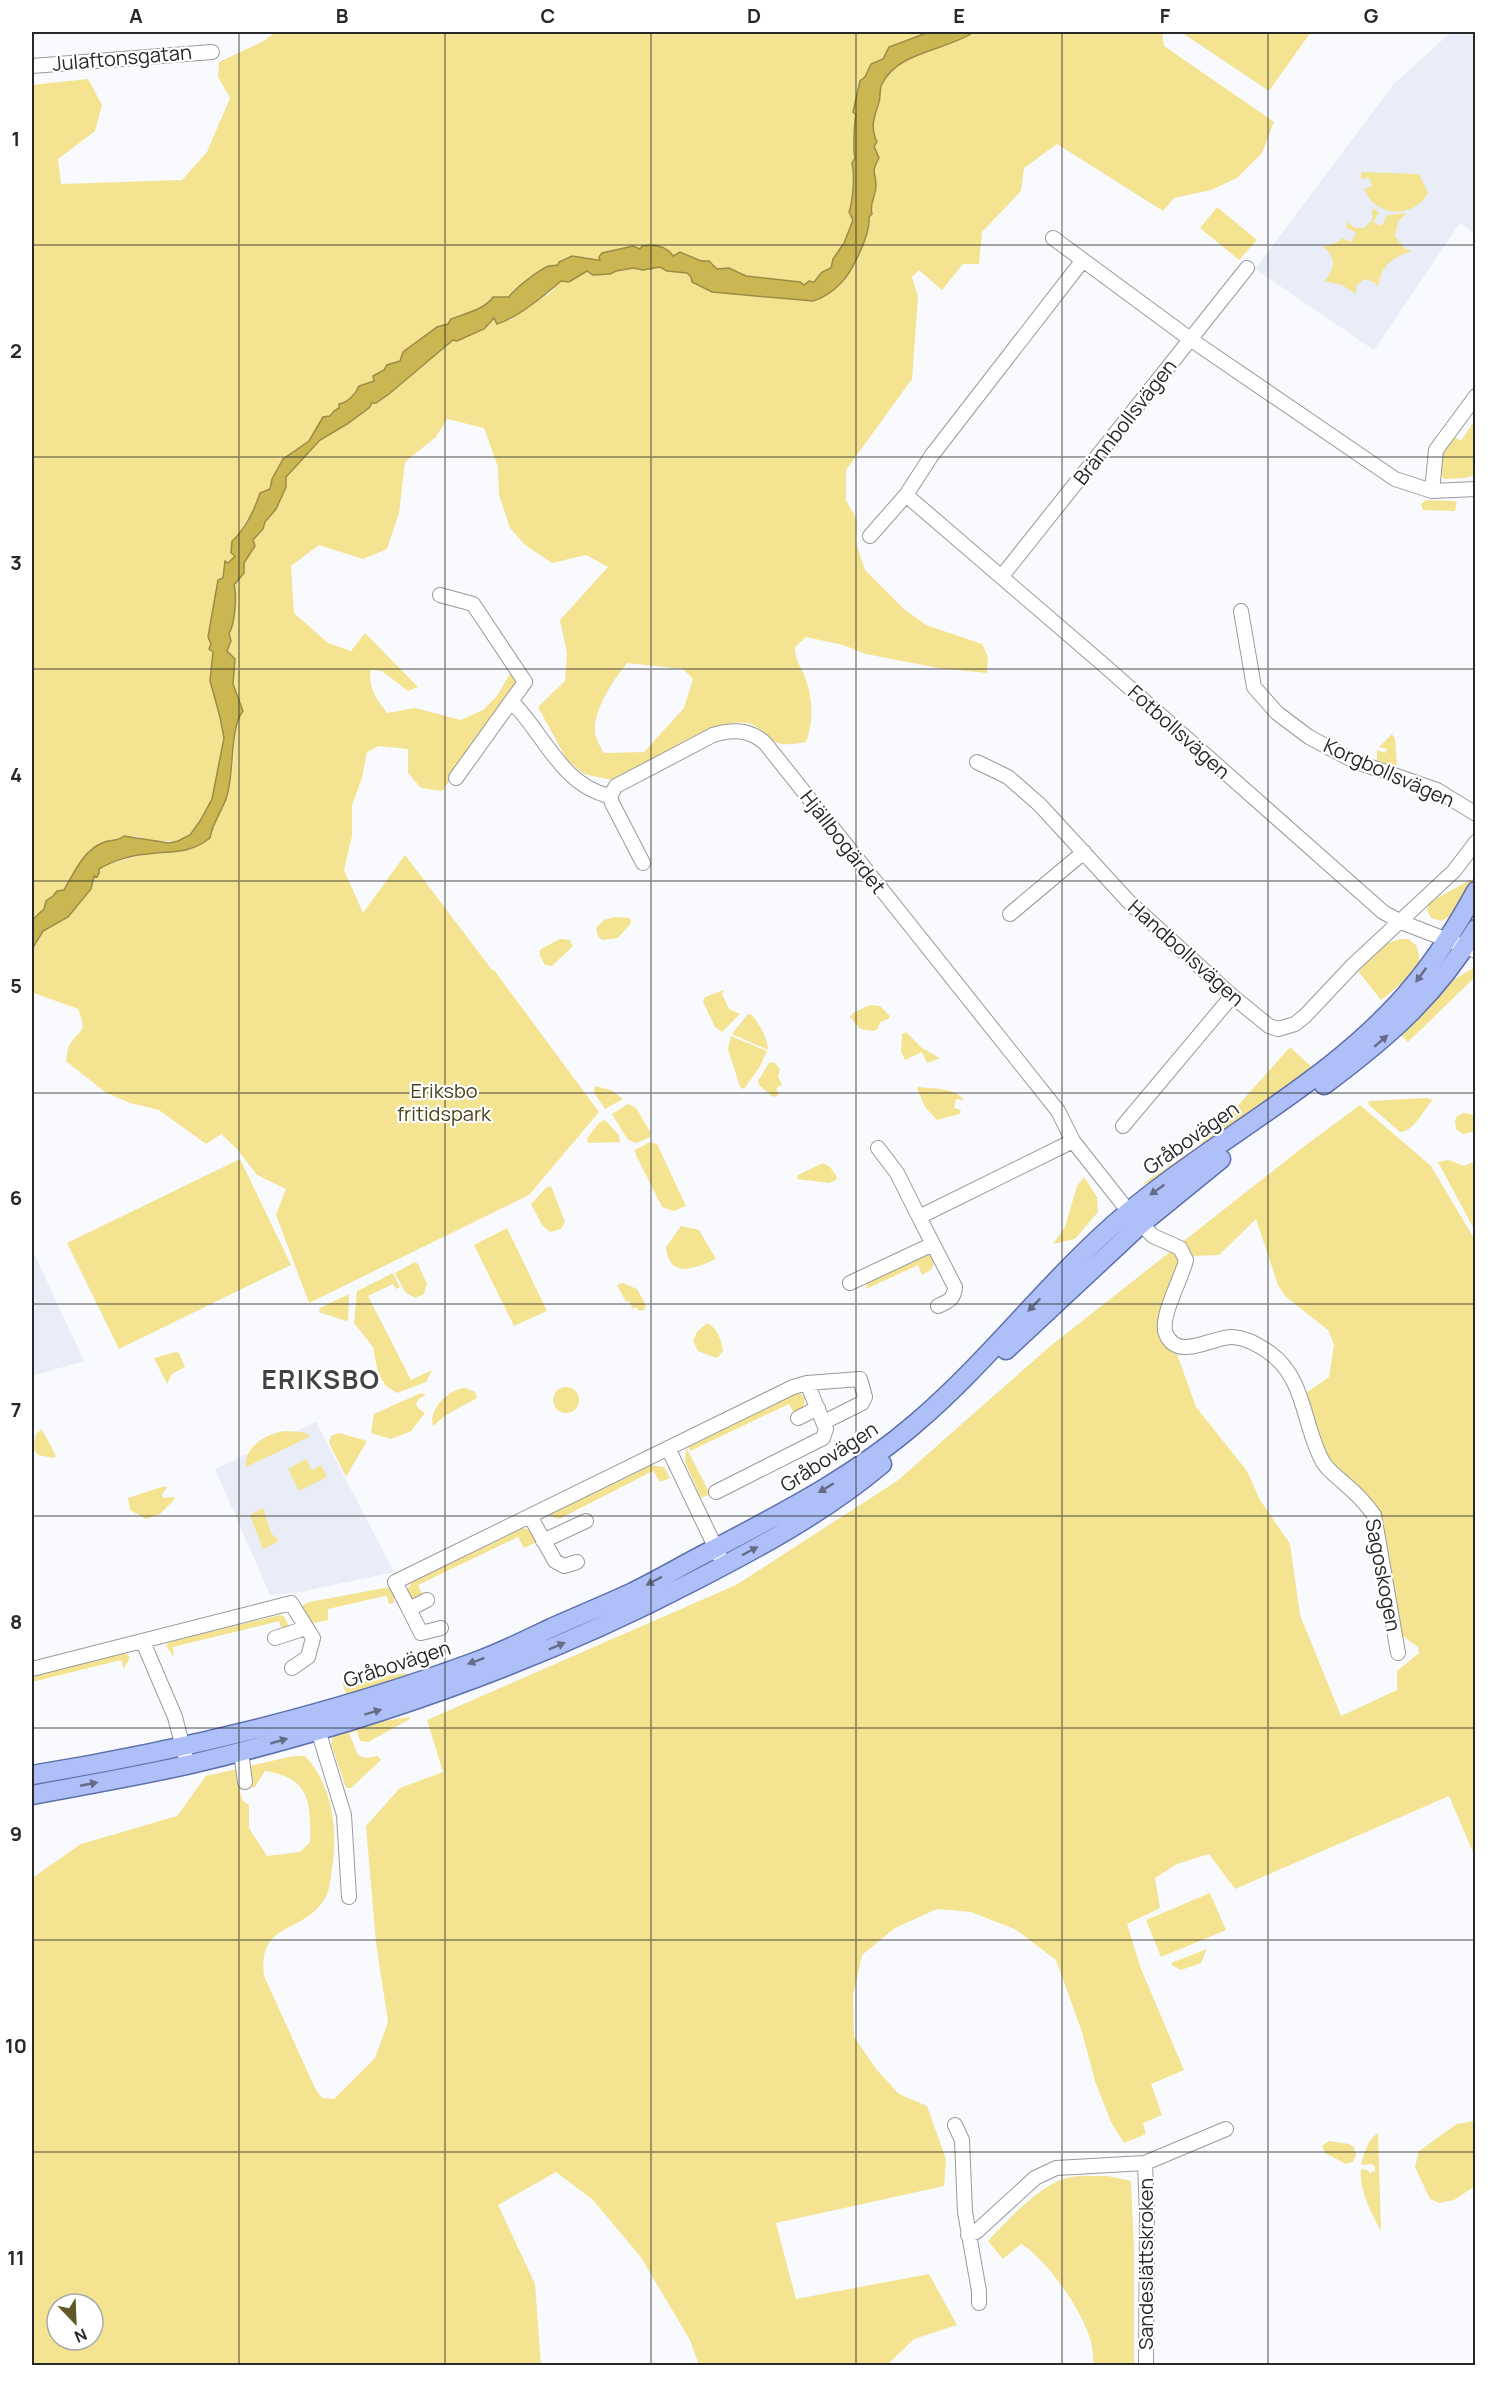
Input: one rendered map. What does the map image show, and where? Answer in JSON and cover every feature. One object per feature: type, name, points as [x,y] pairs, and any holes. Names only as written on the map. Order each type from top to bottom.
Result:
[{"type":"main road","name":"Gråbovägen","points":[[32,1775],[185,1756],[241,1752],[447,1689],[546,1651],[658,1599],[774,1538],[864,1479],[934,1418],[1134,1218],[1149,1195],[1319,1075],[1348,1051],[1410,990],[1446,940],[1476,891]]},
{"type":"main road","name":"Gråbovägen","points":[[32,1795],[185,1756],[483,1659],[635,1591],[830,1486],[868,1461],[916,1424],[975,1368],[1074,1262],[1384,1040],[1470,949],[1476,928]]},
{"type":"street","name":"Julaftonsgatan","points":[[32,66],[212,51]]},
{"type":"street","points":[[1053,238],[1190,339],[1395,479],[1432,491],[1476,489]]},
{"type":"street","points":[[870,536],[906,495],[932,455],[1083,260]]},
{"type":"street","name":"Brännbollsvägen","points":[[1002,576],[1247,268]]},
{"type":"street","points":[[1432,491],[1436,450],[1476,396]]},
{"type":"street","name":"Fotbollsvägen","points":[[906,495],[1002,576],[1383,912],[1401,922],[1470,949]]},
{"type":"street","points":[[440,595],[473,604],[525,682],[456,778]]},
{"type":"street","name":"Korgbollsvägen","points":[[1241,611],[1254,687],[1277,713],[1310,737],[1354,761],[1437,790],[1476,814]]},
{"type":"street","points":[[512,702],[565,770],[589,790],[610,796],[614,809],[643,863]]},
{"type":"street","name":"Hjällbogärdet","points":[[610,796],[616,786],[713,735],[736,731],[757,736],[779,760],[890,903],[1058,1111],[1073,1141],[1134,1218]]},
{"type":"street","name":"Handbollsvägen","points":[[977,762],[1008,777],[1040,804],[1129,902],[1232,996],[1269,1026],[1278,1029],[1286,1028],[1305,1016],[1353,965],[1401,922]]},
{"type":"street","points":[[1401,922],[1454,871],[1476,842]]},
{"type":"street","points":[[1010,914],[1084,852]]},
{"type":"street","points":[[1123,1126],[1232,996]]},
{"type":"street","points":[[919,1217],[1073,1141]]},
{"type":"street","points":[[878,1148],[897,1173],[955,1287],[954,1295],[950,1300],[938,1306]]},
{"type":"street","name":"Sagoskogen","points":[[1134,1218],[1154,1236],[1180,1248],[1186,1260],[1165,1321],[1166,1334],[1172,1342],[1185,1347],[1227,1337],[1243,1339],[1254,1342],[1269,1352],[1289,1371],[1323,1463],[1366,1504],[1374,1515],[1398,1653]]},
{"type":"street","points":[[850,1284],[933,1244]]},
{"type":"street","points":[[441,1628],[421,1633],[395,1582],[668,1448],[807,1383],[860,1379],[865,1397],[862,1403],[824,1422]]},
{"type":"street","points":[[716,1492],[823,1438],[826,1429],[824,1422],[807,1383]]},
{"type":"street","points":[[798,1418],[818,1408]]},
{"type":"street","points":[[668,1448],[724,1566]]},
{"type":"street","points":[[530,1516],[555,1561],[564,1566],[577,1562]]},
{"type":"street","points":[[543,1541],[586,1521]]},
{"type":"street","points":[[409,1609],[427,1600]]},
{"type":"street","points":[[32,1669],[291,1603],[313,1638],[308,1657],[292,1668]]},
{"type":"street","points":[[275,1638],[306,1628]]},
{"type":"street","points":[[143,1642],[175,1717],[185,1756]]},
{"type":"street","points":[[322,1712],[318,1730],[344,1815],[349,1897]]},
{"type":"street","points":[[241,1752],[245,1782]]},
{"type":"street","points":[[955,2125],[962,2140],[965,2212],[979,2291],[979,2303]]},
{"type":"street","name":"Sandeslättskroken","points":[[968,2235],[976,2232],[1035,2178],[1056,2168],[1145,2163],[1226,2129]]},
{"type":"street","name":"Sandeslättskroken","points":[[1145,2163],[1146,2366]]},
{"type":"shaded area","points":[[929,32],[974,32],[911,58],[889,73],[882,84],[874,122],[877,142],[874,146],[879,158],[874,170],[876,186],[871,206],[872,214],[869,217],[867,233],[855,262],[845,279],[827,294],[813,301],[712,292],[692,282],[687,273],[667,271],[660,267],[643,270],[633,268],[610,274],[593,275],[587,271],[569,282],[561,281],[513,317],[497,324],[494,318],[484,329],[457,341],[453,340],[389,394],[376,403],[372,403],[369,408],[347,424],[320,440],[286,477],[286,487],[276,509],[253,540],[255,546],[244,563],[244,573],[234,585],[235,610],[229,633],[231,641],[227,651],[235,659],[233,684],[243,711],[236,728],[229,789],[210,838],[188,849],[129,857],[99,869],[97,877],[94,876],[91,889],[68,917],[43,931],[32,949],[32,920],[44,909],[46,901],[57,891],[64,890],[89,851],[105,842],[124,836],[169,843],[178,841],[190,835],[200,821],[212,799],[224,738],[210,681],[213,652],[209,649],[211,644],[208,637],[218,580],[223,578],[225,561],[228,563],[235,556],[231,553],[232,541],[249,519],[260,493],[270,489],[272,479],[283,459],[309,441],[323,417],[330,416],[339,408],[339,404],[356,392],[359,386],[374,381],[373,376],[384,370],[387,365],[400,361],[403,352],[437,327],[480,308],[493,297],[509,297],[540,271],[549,266],[558,265],[559,262],[572,256],[600,260],[602,253],[633,246],[640,249],[642,246],[655,245],[663,247],[673,256],[680,252],[701,261],[709,261],[717,269],[729,268],[746,276],[800,282],[804,285],[809,281],[814,282],[822,272],[831,268],[833,259],[844,243],[853,220],[849,212],[853,188],[852,163],[855,158],[856,115],[853,112],[860,81],[865,77],[871,64],[883,59],[889,47]]},
{"type":"shaded area","points":[[1451,32],[1475,32],[1475,234],[1460,223],[1374,350],[1255,269],[1393,85]]},
{"type":"shaded area","points":[[32,1249],[84,1361],[32,1376]]},
{"type":"shaded area","points":[[316,1422],[394,1572],[296,1593],[270,1595],[215,1469]]},
{"type":"green space","points":[[276,32],[929,32],[921,34],[871,64],[865,77],[860,81],[853,112],[856,115],[855,158],[852,163],[853,188],[849,212],[853,220],[844,243],[833,259],[831,268],[812,282],[804,285],[800,282],[746,276],[729,268],[717,269],[713,263],[696,258],[640,249],[597,260],[586,257],[553,267],[548,266],[513,290],[509,297],[501,296],[471,313],[437,327],[403,352],[400,361],[377,373],[374,381],[339,404],[339,408],[330,417],[323,418],[309,441],[293,451],[272,479],[270,489],[260,493],[253,512],[244,524],[235,556],[228,563],[225,561],[223,578],[218,580],[208,637],[213,652],[210,681],[224,738],[212,799],[200,821],[190,835],[178,841],[151,841],[136,836],[104,842],[91,850],[64,890],[46,901],[44,909],[32,920],[32,85],[88,79],[102,105],[95,131],[58,159],[61,184],[182,180],[207,152],[230,98],[218,77],[219,62],[262,42]]},
{"type":"green space","name":"Eriksbo fritidspark","points":[[974,32],[1162,32],[1164,46],[1274,122],[1262,153],[1237,178],[1211,190],[1174,198],[1163,211],[1057,144],[1024,168],[1021,191],[982,232],[979,264],[963,264],[942,290],[919,270],[912,277],[918,297],[912,379],[846,470],[846,500],[857,520],[856,543],[865,570],[904,609],[926,625],[982,644],[988,657],[987,673],[938,668],[866,654],[843,645],[806,637],[795,647],[795,652],[805,677],[811,702],[810,725],[806,742],[781,744],[752,724],[732,723],[716,727],[680,743],[616,781],[584,774],[567,760],[538,707],[565,681],[567,653],[560,620],[608,567],[586,555],[552,563],[525,545],[510,528],[499,495],[498,467],[484,428],[447,419],[436,437],[405,462],[399,513],[387,549],[363,559],[319,545],[291,566],[294,613],[328,643],[351,651],[365,633],[418,687],[408,691],[382,671],[371,670],[370,682],[376,698],[387,713],[415,708],[461,720],[483,710],[497,696],[511,672],[518,680],[496,718],[442,791],[421,788],[408,773],[408,749],[379,746],[367,752],[362,778],[352,805],[352,836],[344,870],[363,913],[405,855],[599,1112],[529,1195],[309,1303],[276,1215],[286,1189],[257,1175],[237,1149],[221,1134],[206,1144],[159,1110],[130,1103],[105,1092],[66,1061],[69,1046],[81,1030],[81,1017],[78,1009],[34,993],[32,1008],[32,949],[43,931],[68,917],[91,889],[92,881],[99,869],[149,853],[160,854],[189,850],[210,838],[211,831],[215,827],[227,798],[233,766],[236,722],[243,710],[233,684],[235,659],[227,651],[231,641],[229,632],[235,610],[234,586],[244,573],[244,563],[255,546],[253,540],[276,509],[286,487],[286,477],[320,440],[347,424],[369,408],[372,403],[389,394],[453,340],[494,318],[511,320],[517,313],[549,294],[561,281],[588,271],[593,275],[610,274],[633,268],[643,270],[660,267],[667,271],[687,273],[712,292],[813,301],[826,295],[836,287],[851,267],[872,214],[871,206],[876,186],[874,170],[879,158],[874,146],[877,142],[873,122],[882,84],[889,73],[911,58]],"holes":[[[627,663],[683,669],[693,679],[684,708],[644,752],[604,753],[595,734],[598,713],[610,686]]]},
{"type":"green space","points":[[1181,32],[1311,32],[1269,91]]},
{"type":"green space","points":[[1361,172],[1419,174],[1428,193],[1414,207],[1404,211],[1385,210],[1369,199],[1364,189],[1372,186],[1369,178],[1361,179]]},
{"type":"green space","points":[[1217,207],[1257,240],[1239,260],[1200,228]]},
{"type":"green space","points":[[1372,208],[1379,212],[1373,222],[1382,226],[1387,215],[1407,213],[1398,222],[1395,236],[1404,248],[1412,251],[1389,263],[1381,273],[1378,287],[1374,282],[1364,279],[1356,286],[1356,294],[1342,285],[1324,281],[1333,264],[1331,255],[1323,247],[1338,242],[1342,238],[1351,242],[1356,233],[1346,227],[1347,222],[1355,228],[1364,228],[1372,220]]},
{"type":"green space","points":[[1475,420],[1475,475],[1444,479],[1439,473],[1447,445],[1452,436],[1461,441]]},
{"type":"green space","points":[[1426,500],[1457,502],[1455,511],[1423,510],[1421,504]]},
{"type":"green space","points":[[1392,734],[1395,739],[1397,765],[1394,768],[1377,763],[1377,750],[1385,753],[1387,749],[1379,747]]},
{"type":"green space","points":[[1474,878],[1453,914],[1442,921],[1431,918],[1427,910],[1430,902]]},
{"type":"green space","points":[[614,917],[630,918],[631,923],[618,938],[602,940],[596,928],[604,920]]},
{"type":"green space","points":[[560,939],[570,940],[573,946],[552,966],[545,965],[539,954],[541,949]]},
{"type":"green space","points":[[1400,939],[1408,939],[1417,946],[1420,962],[1413,974],[1381,1000],[1358,971],[1384,945]]},
{"type":"green space","points":[[1475,967],[1473,979],[1408,1042],[1400,1034],[1453,980]]},
{"type":"green space","points":[[724,990],[722,994],[729,1009],[740,1014],[722,1032],[715,1027],[703,1002],[705,997]]},
{"type":"green space","points":[[870,1005],[880,1006],[890,1016],[880,1022],[874,1031],[860,1029],[850,1017],[853,1013]]},
{"type":"green space","points":[[748,1014],[752,1015],[760,1027],[768,1050],[732,1034]]},
{"type":"green space","points":[[906,1032],[922,1048],[940,1058],[927,1063],[922,1052],[905,1060],[901,1051],[902,1034]]},
{"type":"green space","points":[[731,1036],[767,1051],[759,1068],[744,1089],[740,1087],[728,1049]]},
{"type":"green space","points":[[1290,1047],[1314,1069],[1156,1180],[1141,1185],[1196,1148],[1217,1129]]},
{"type":"green space","points":[[774,1062],[780,1069],[778,1076],[782,1085],[776,1088],[779,1095],[773,1097],[759,1085],[758,1081],[769,1063]]},
{"type":"green space","points":[[595,1086],[611,1090],[623,1099],[605,1109],[594,1093]]},
{"type":"green space","points":[[918,1087],[943,1089],[960,1096],[964,1100],[956,1099],[954,1108],[961,1110],[959,1114],[937,1120],[925,1107]]},
{"type":"green space","points":[[1427,1098],[1433,1100],[1418,1120],[1410,1129],[1400,1132],[1368,1104],[1369,1101]]},
{"type":"green space","points":[[628,1104],[636,1108],[651,1133],[650,1137],[637,1143],[628,1140],[612,1114]]},
{"type":"green space","points":[[1360,1105],[1431,1166],[1475,1240],[1475,1857],[1449,1796],[1235,1889],[1209,1854],[1177,1864],[1155,1878],[1160,1908],[1127,1924],[1141,1969],[1184,2070],[1151,2084],[1162,2115],[1143,2123],[1146,2134],[1124,2143],[1111,2122],[1095,2081],[1082,2032],[1056,1960],[1015,1929],[971,1912],[937,1909],[895,1928],[862,1955],[853,1995],[854,2037],[877,2070],[899,2094],[927,2106],[946,2159],[944,2186],[776,2223],[796,2299],[929,2274],[957,2325],[914,2339],[887,2365],[699,2365],[690,2340],[640,2256],[593,2200],[556,2172],[498,2205],[535,2284],[541,2365],[32,2366],[32,1878],[81,1844],[177,1816],[206,1776],[293,1756],[305,1756],[322,1781],[331,1809],[334,1854],[330,1882],[325,1899],[313,1913],[282,1931],[267,1946],[264,1976],[315,2088],[322,2098],[334,2099],[375,2058],[388,2022],[376,1943],[366,1826],[400,1788],[443,1772],[427,1720],[736,1585],[897,1481],[1048,1348]],"holes":[[[1256,1219],[1278,1285],[1285,1296],[1328,1330],[1334,1344],[1329,1377],[1303,1395],[1327,1463],[1379,1517],[1400,1634],[1418,1647],[1419,1653],[1397,1671],[1397,1690],[1341,1716],[1300,1615],[1290,1544],[1260,1500],[1247,1471],[1196,1407],[1168,1329],[1178,1266],[1195,1256],[1219,1255]],[[265,1771],[291,1779],[305,1794],[310,1815],[310,1842],[300,1852],[267,1856],[249,1828],[249,1805],[243,1801],[239,1790],[255,1787]]]},
{"type":"green space","points":[[1464,1113],[1475,1115],[1475,1134],[1473,1132],[1463,1134],[1456,1129],[1457,1116]]},
{"type":"green space","points":[[605,1120],[619,1135],[620,1142],[588,1143],[587,1138],[599,1123]]},
{"type":"green space","points":[[650,1142],[657,1144],[686,1206],[674,1211],[662,1207],[635,1153],[635,1150]]},
{"type":"green space","points":[[240,1159],[291,1265],[119,1349],[67,1243]]},
{"type":"green space","points":[[1449,1160],[1464,1166],[1475,1161],[1475,1231],[1438,1162]]},
{"type":"green space","points":[[823,1163],[830,1167],[837,1177],[836,1180],[829,1183],[797,1179],[798,1175]]},
{"type":"green space","points":[[1084,1177],[1097,1197],[1098,1212],[1075,1239],[1053,1244],[1065,1227],[1077,1186]]},
{"type":"green space","points":[[551,1186],[565,1222],[561,1229],[550,1232],[542,1225],[531,1204],[546,1188]]},
{"type":"green space","points":[[681,1226],[699,1230],[716,1259],[685,1269],[672,1264],[666,1247]]},
{"type":"green space","points":[[507,1228],[547,1311],[514,1326],[474,1245]]},
{"type":"green space","points":[[928,1253],[932,1256],[934,1264],[931,1270],[922,1275],[918,1265],[866,1289],[867,1282]]},
{"type":"green space","points":[[415,1262],[427,1284],[424,1294],[415,1298],[405,1292],[395,1273]]},
{"type":"green space","points":[[393,1273],[400,1287],[396,1289],[393,1284],[368,1296],[411,1380],[432,1370],[426,1382],[397,1393],[386,1386],[378,1373],[373,1347],[354,1323],[357,1291]]},
{"type":"green space","points":[[623,1283],[637,1289],[646,1305],[644,1310],[639,1311],[636,1307],[633,1309],[629,1301],[626,1302],[617,1285]]},
{"type":"green space","points":[[349,1294],[348,1320],[319,1312],[320,1308]]},
{"type":"green space","points":[[707,1323],[716,1331],[721,1343],[723,1351],[717,1358],[698,1351],[693,1341],[697,1332]]},
{"type":"green space","points":[[179,1353],[185,1367],[172,1374],[167,1384],[154,1358]]},
{"type":"green space","points":[[566,1387],[575,1391],[579,1400],[575,1409],[566,1413],[557,1409],[553,1400],[557,1391]]},
{"type":"green space","points":[[465,1388],[475,1392],[477,1398],[446,1415],[433,1426],[434,1413],[441,1401],[453,1392]]},
{"type":"green space","points":[[421,1393],[426,1395],[416,1403],[418,1408],[425,1413],[411,1431],[391,1439],[371,1433],[374,1414]]},
{"type":"green space","points":[[794,1393],[800,1393],[805,1398],[802,1407],[797,1412],[794,1413],[789,1404],[690,1451],[688,1446]]},
{"type":"green space","points":[[42,1429],[56,1456],[54,1458],[38,1455],[33,1448],[36,1434]]},
{"type":"green space","points":[[284,1431],[302,1432],[311,1436],[246,1467],[249,1453],[258,1442]]},
{"type":"green space","points":[[339,1433],[367,1441],[346,1477],[329,1443],[331,1436]]},
{"type":"green space","points":[[686,1447],[710,1494],[701,1498],[685,1462]]},
{"type":"green space","points":[[306,1459],[312,1470],[321,1465],[327,1477],[299,1491],[288,1469]]},
{"type":"green space","points":[[650,1465],[664,1467],[670,1478],[660,1482],[653,1471],[559,1519],[548,1515]]},
{"type":"green space","points":[[165,1486],[167,1488],[162,1494],[163,1498],[173,1497],[175,1499],[160,1514],[146,1519],[130,1510],[128,1498]]},
{"type":"green space","points":[[263,1508],[271,1533],[279,1541],[263,1549],[250,1515]]},
{"type":"green space","points":[[523,1528],[531,1531],[537,1542],[524,1548],[518,1537],[418,1585],[424,1597],[410,1598],[406,1591],[412,1582]]},
{"type":"green space","points":[[390,1587],[394,1595],[394,1603],[389,1604],[385,1596],[328,1609],[328,1620],[309,1624],[298,1608],[309,1602]]},
{"type":"green space","points":[[280,1615],[284,1616],[289,1626],[282,1631],[279,1621],[173,1647],[174,1658],[166,1645],[171,1641]]},
{"type":"green space","points":[[125,1653],[130,1657],[124,1669],[121,1660],[32,1682],[32,1675]]},
{"type":"green space","points":[[406,1673],[407,1675],[348,1698],[342,1683]]},
{"type":"green space","points":[[410,1717],[368,1742],[360,1741],[357,1731],[349,1733],[358,1755],[365,1758],[378,1756],[381,1760],[351,1788],[346,1788],[331,1744],[333,1736],[371,1723]]},
{"type":"green space","points":[[1210,1893],[1226,1930],[1161,1957],[1146,1920]]},
{"type":"green space","points":[[1207,1949],[1201,1963],[1181,1970],[1171,1963]]},
{"type":"green space","points":[[1475,2121],[1475,2186],[1454,2200],[1439,2203],[1430,2199],[1415,2167],[1419,2151],[1457,2124]]},
{"type":"green space","points":[[1378,2133],[1381,2231],[1366,2201],[1361,2177],[1361,2169],[1370,2173],[1375,2171],[1375,2166],[1371,2164],[1361,2165],[1369,2143]]},
{"type":"green space","points":[[1329,2141],[1354,2147],[1356,2155],[1353,2162],[1346,2164],[1325,2153],[1322,2146]]},
{"type":"green space","points":[[1108,2176],[1131,2181],[1134,2247],[1134,2365],[1094,2365],[1092,2345],[1087,2330],[1073,2302],[1053,2274],[1021,2244],[1003,2259],[988,2241],[1026,2203],[1059,2181],[1070,2177]]},
{"type":"district","name":"ERIKSBO","points":[[321,1380]]}]
